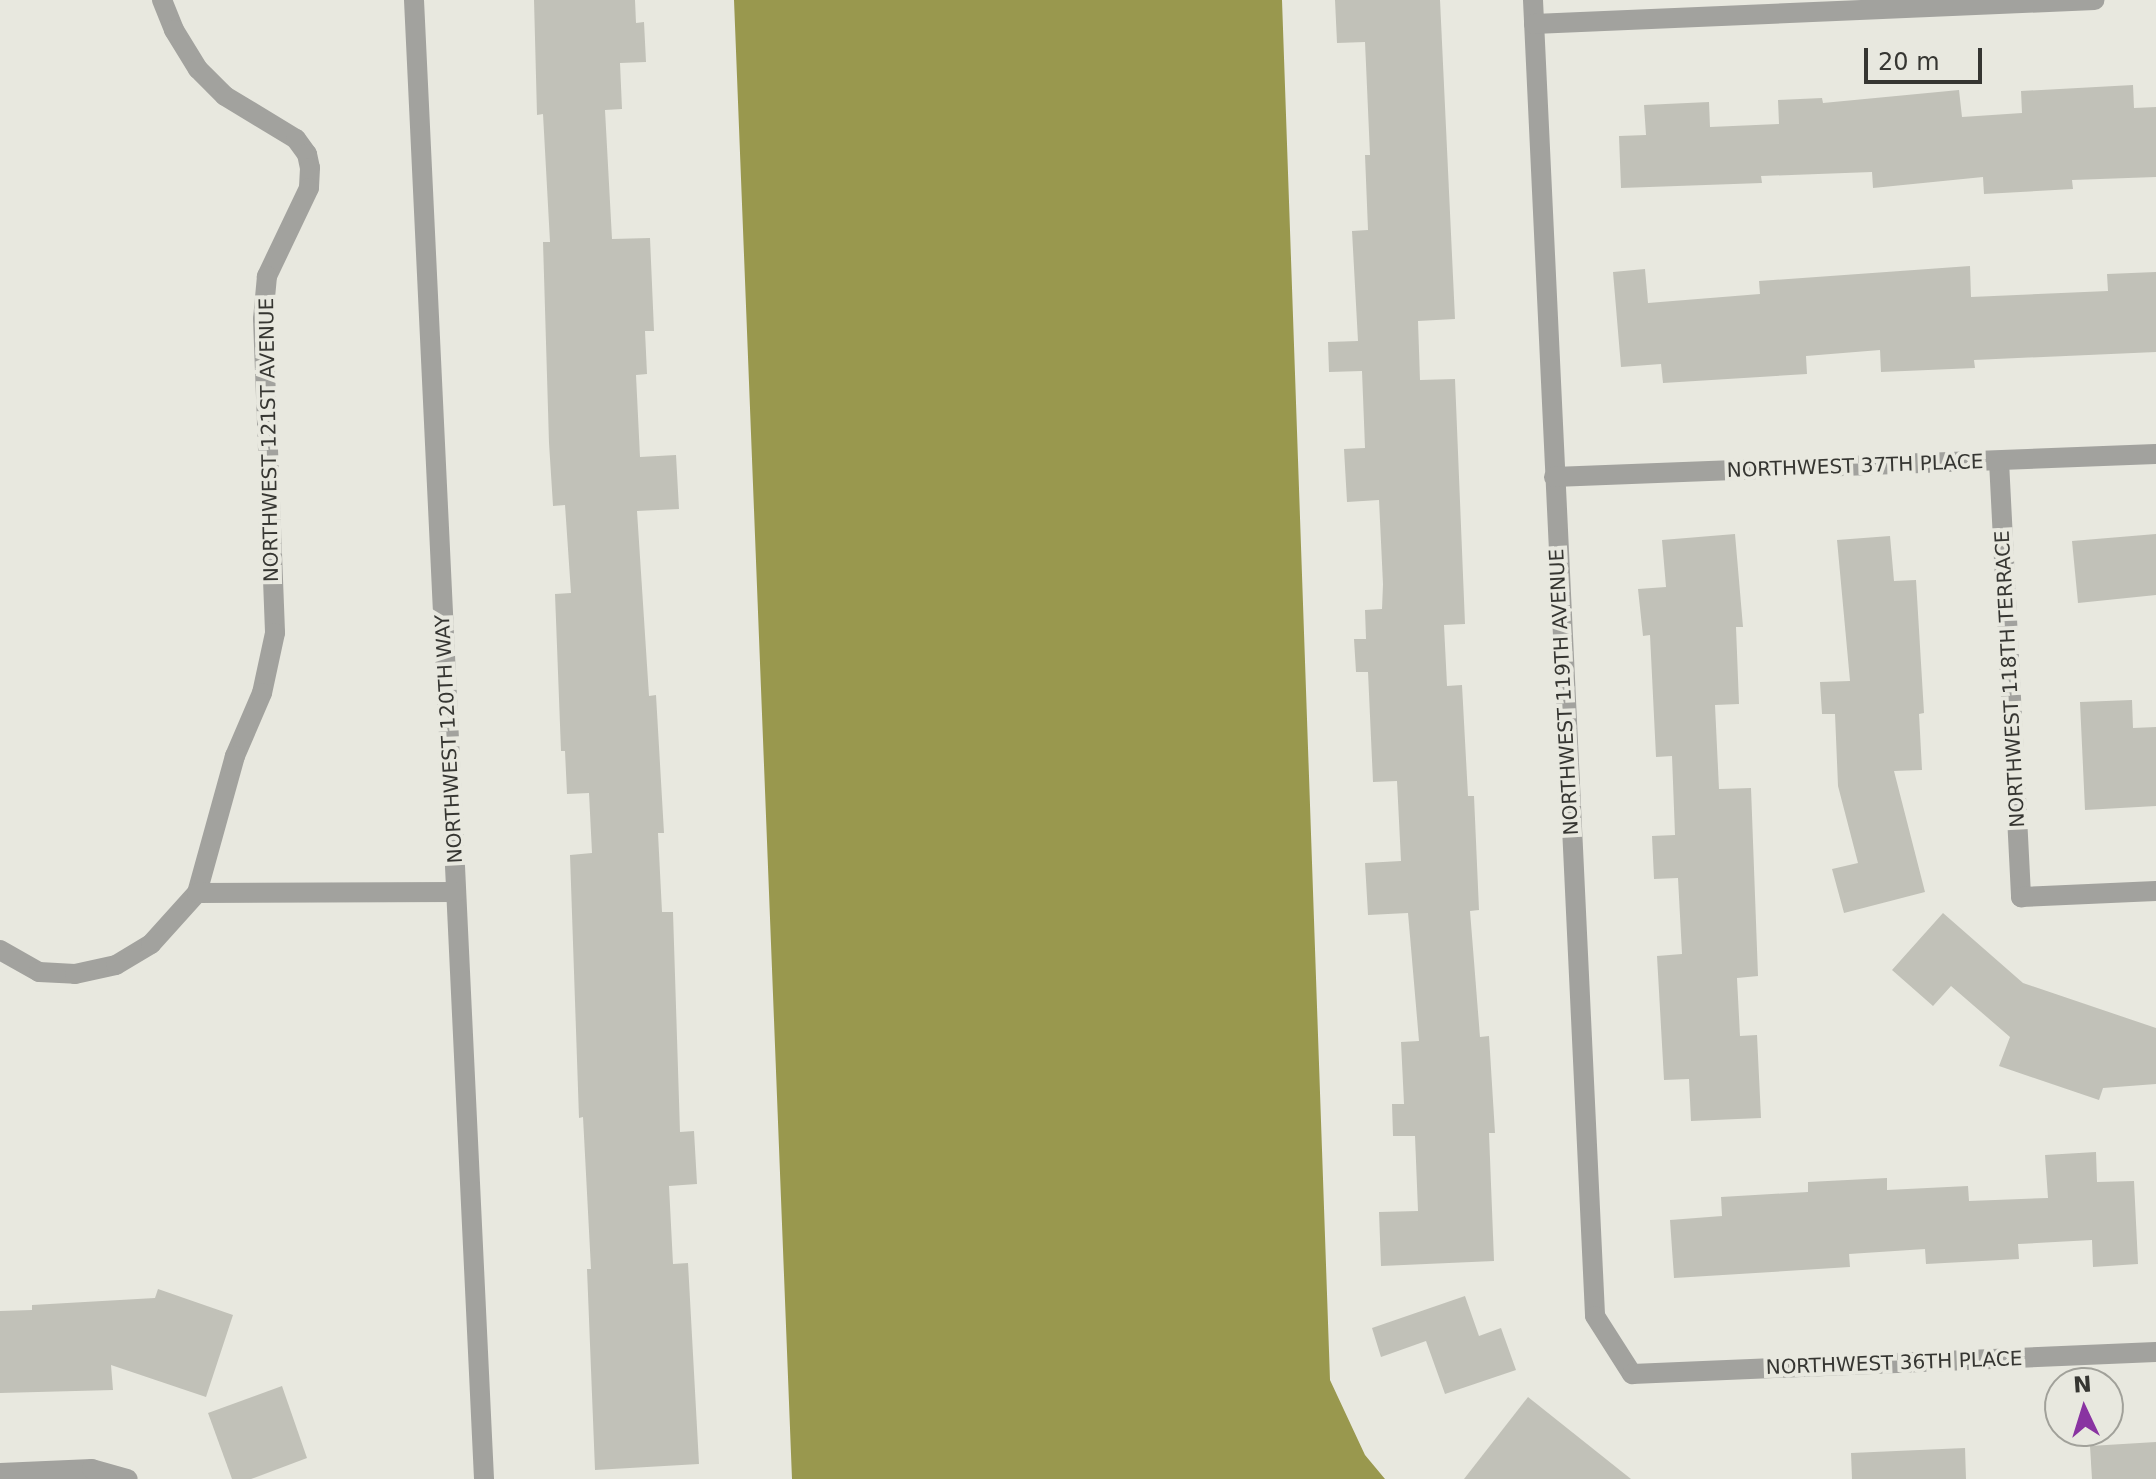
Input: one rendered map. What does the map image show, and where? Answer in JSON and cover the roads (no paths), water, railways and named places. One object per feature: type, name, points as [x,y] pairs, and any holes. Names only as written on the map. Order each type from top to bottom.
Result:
[{"type":"street","name":"NORTHWEST 121ST AVENUE","points":[[162,0],[174,30],[198,69],[225,96],[296,139],[307,154],[310,168],[309,188],[267,276],[263,319],[275,633],[262,693],[235,756],[197,893]]},
{"type":"street","name":"NORTHWEST 120TH WAY","points":[[414,0],[484,1479]]},
{"type":"street","name":"NORTHWEST 119TH AVENUE","points":[[1533,0],[1595,1316],[1632,1374]]},
{"type":"street","points":[[1534,24],[2094,0]]},
{"type":"street","name":"NORTHWEST 37TH PLACE","points":[[1554,477],[2156,454]]},
{"type":"street","name":"NORTHWEST 118TH TERRACE","points":[[1999,461],[2021,897],[2156,891]]},
{"type":"street","points":[[0,950],[39,972],[75,974],[116,965],[151,944],[197,893],[456,892]]},
{"type":"street","name":"NORTHWEST 36TH PLACE","points":[[1632,1374],[2156,1352]]},
{"type":"street","points":[[0,1473],[92,1469],[128,1479]]}]
